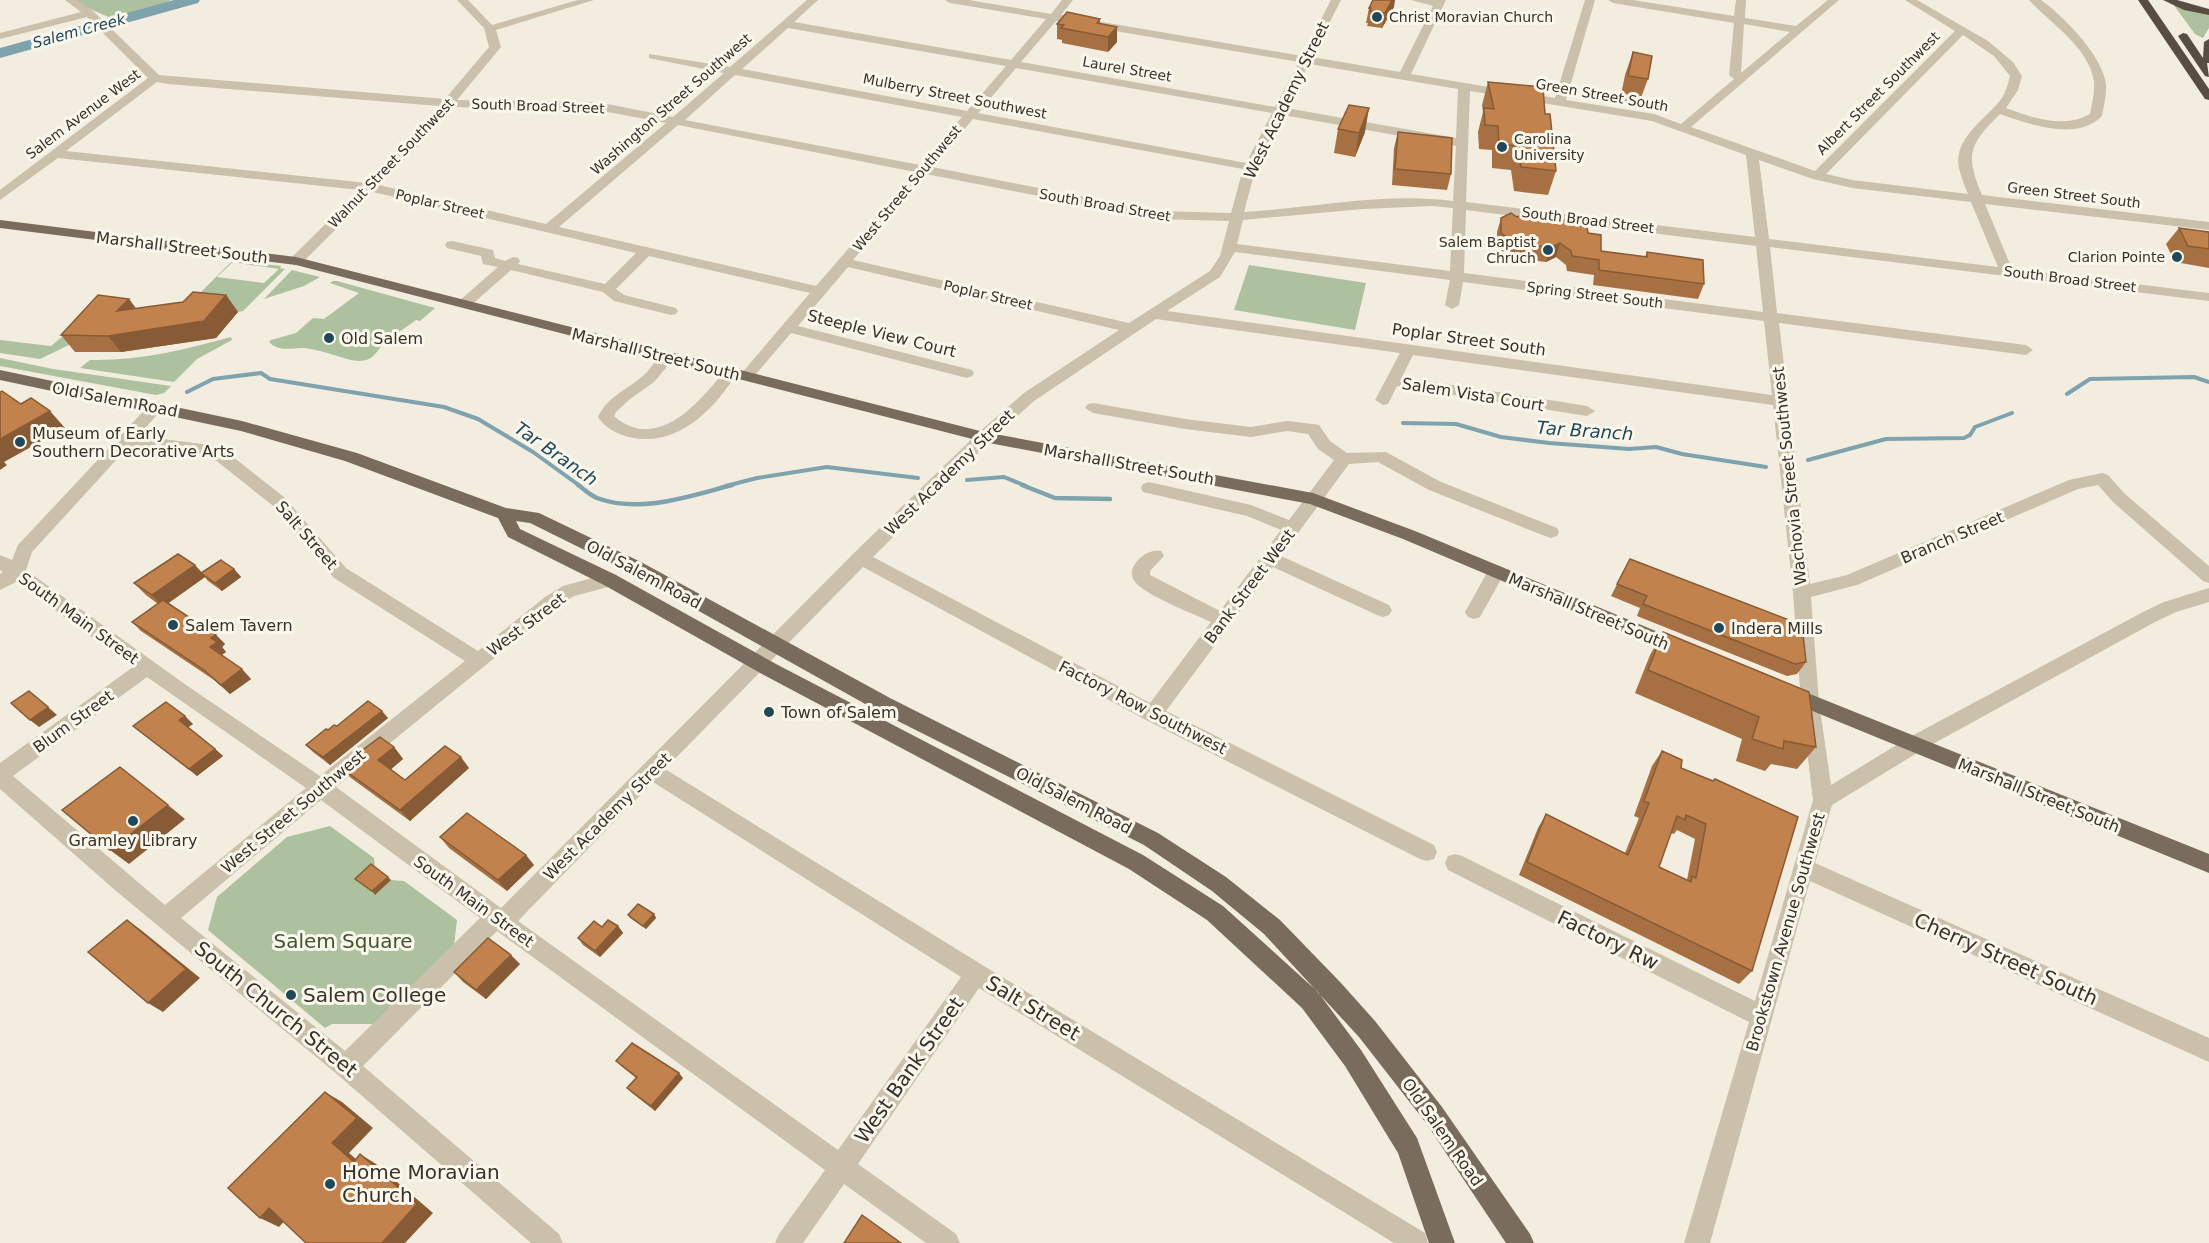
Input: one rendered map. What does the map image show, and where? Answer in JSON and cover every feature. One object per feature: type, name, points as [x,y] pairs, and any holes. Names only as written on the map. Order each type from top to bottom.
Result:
[{"type":"highway","points":[[2132,0],[2167,44],[2177,50]]},
{"type":"highway","points":[[2144,0],[2209,97]]},
{"type":"highway","points":[[2163,3],[2209,12]]},
{"type":"highway","points":[[2176,26],[2209,74]]},
{"type":"highway","points":[[2209,42],[2209,60]]},
{"type":"main road","name":"Marshall Street South","points":[[0,224],[296,261],[984,437],[1313,499],[1693,654]]},
{"type":"main road","name":"Old Salem Road","points":[[0,375],[157,406],[242,426],[351,457],[504,514],[533,517],[635,567],[883,704],[1151,839],[1219,884],[1272,927],[1367,1029],[1434,1115],[1521,1243]]},
{"type":"main road","name":"Old Salem Road","points":[[504,514],[514,533],[610,580],[757,662],[1136,862],[1222,920],[1310,1000],[1353,1058],[1408,1147],[1442,1243]]},
{"type":"main road","name":"Marshall Street South","points":[[1778,689],[2209,864]]},
{"type":"street","points":[[70,0],[93,17],[155,78]]},
{"type":"street","points":[[462,0],[489,28],[589,0]]},
{"type":"street","name":"Washington Street Southwest","points":[[548,229],[676,121],[813,0]]},
{"type":"street","name":"Green Street South","points":[[950,0],[1654,118],[1816,176],[1852,184],[2209,226]]},
{"type":"street","name":"West Street Southwest","points":[[668,357],[651,378],[623,397],[608,411],[606,417],[619,430],[629,434],[645,434],[667,429],[699,410],[788,328],[1068,0]]},
{"type":"street","name":"West Academy Street","points":[[346,1067],[652,771],[860,558],[984,437],[1029,397],[1215,274],[1222,266],[1228,248],[1250,167],[1336,0]]},
{"type":"street","points":[[1404,76],[1440,2],[1416,0]]},
{"type":"street","points":[[1560,102],[1590,0]]},
{"type":"street","points":[[1613,0],[1799,30]]},
{"type":"street","points":[[1741,0],[1735,75],[1741,79]]},
{"type":"street","points":[[1684,127],[1834,0]]},
{"type":"street","points":[[1910,0],[1989,47],[2014,70],[2015,83],[2009,96],[1967,144],[1963,155],[1965,171],[2006,271]]},
{"type":"street","points":[[1998,109],[2051,124],[2074,124],[2096,116],[2099,93],[2097,73],[2065,29],[2034,0]]},
{"type":"street","points":[[0,36],[93,17]]},
{"type":"street","name":"Laurel Street","points":[[786,24],[1462,143]]},
{"type":"street","name":"Walnut Street Southwest","points":[[296,261],[414,143],[450,103],[495,47],[496,38],[489,28]]},
{"type":"street","name":"Albert Street Southwest","points":[[1816,176],[1961,31]]},
{"type":"street","name":"Mulberry Street Southwest","points":[[653,56],[1250,167]]},
{"type":"street","name":"South Broad Street","points":[[155,78],[183,83],[450,103],[590,106],[632,111],[922,171],[1127,211],[1173,217],[1238,217],[1401,201],[1461,204],[2209,297]]},
{"type":"street","name":"Salem Avenue West","points":[[0,196],[155,78]]},
{"type":"street","points":[[1452,305],[1457,277],[1461,204],[1464,86]]},
{"type":"street","name":"Wachovia Street Southwest","points":[[1752,152],[1764,241],[1802,593],[1810,702],[1823,800]]},
{"type":"street","name":"Poplar Street","points":[[55,154],[369,187],[819,291]]},
{"type":"street","points":[[1242,190],[1248,199],[1258,206],[1284,212]]},
{"type":"street","points":[[452,245],[488,253],[488,261],[512,262],[608,289],[619,298],[671,311]]},
{"type":"street","name":"Spring Street South","points":[[1228,248],[2026,350]]},
{"type":"street","points":[[608,289],[645,252]]},
{"type":"street","points":[[464,304],[512,262]]},
{"type":"street","name":"Poplar Street","points":[[845,262],[1131,328]]},
{"type":"street","name":"Poplar Street South","points":[[1154,314],[1780,401]]},
{"type":"street","name":"Steeple View Court","points":[[788,328],[967,373]]},
{"type":"street","points":[[1383,400],[1409,349]]},
{"type":"street","name":"Salem Vista Court","points":[[1394,381],[1587,411]]},
{"type":"street","points":[[5,572],[157,406]]},
{"type":"street","points":[[1093,408],[1185,424],[1251,432],[1287,426],[1313,429],[1324,445],[1344,459],[1380,456],[1435,486],[1551,532]]},
{"type":"street","name":"Salt Street","points":[[128,440],[213,450],[278,501],[340,573],[478,660]]},
{"type":"street","name":"Bank Street West","points":[[1153,714],[1344,459]]},
{"type":"street","name":"Branch Street","points":[[1802,593],[1851,580],[2075,484],[2102,479],[2119,498],[2209,576]]},
{"type":"street","points":[[1149,488],[1251,511],[1293,528]]},
{"type":"street","points":[[1155,555],[1141,569],[1141,578],[1152,586],[1223,620]]},
{"type":"street","name":"Factory Row Southwest","points":[[860,558],[1153,714],[1427,852]]},
{"type":"street","points":[[1270,558],[1383,610]]},
{"type":"street","name":"South Main Street","points":[[5,572],[321,788],[499,920],[947,1243]]},
{"type":"street","points":[[1474,612],[1496,572]]},
{"type":"street","name":"West Street","points":[[478,660],[501,645],[551,602],[569,591],[610,580]]},
{"type":"street","name":"Brookstown Avenue Southwest","points":[[1697,1243],[1823,800],[1915,744],[2149,616],[2209,595]]},
{"type":"street","name":"West Street Southwest","points":[[165,918],[478,660]]},
{"type":"street","name":"Blum Street","points":[[0,776],[147,667]]},
{"type":"street","name":"Salt Street","points":[[652,771],[976,974],[1416,1242]]},
{"type":"street","name":"South Church Street","points":[[0,776],[165,918],[346,1067],[550,1243]]},
{"type":"street","name":"Factory Rw","points":[[1455,863],[1761,1016]]},
{"type":"street","name":"Cherry Street South","points":[[1803,868],[2209,1050]]},
{"type":"street","name":"West Bank Street","points":[[788,1243],[976,974]]},
{"type":"green space","points":[[69,0],[171,0],[125,24]]},
{"type":"green space","points":[[2173,4],[2209,13],[2209,28],[2203,38],[2195,34]]},
{"type":"green space","points":[[234,261],[217,277],[264,283],[279,269],[238,263],[241,261],[281,266],[280,268],[285,269],[243,311],[238,312],[197,296],[229,264]]},
{"type":"green space","points":[[1249,265],[1366,283],[1355,330],[1234,310]]},
{"type":"green space","points":[[292,270],[320,277],[304,286],[264,299]]},
{"type":"green space","points":[[333,281],[435,308],[420,321],[416,320],[389,339],[371,358],[366,360],[351,360],[305,348],[282,348],[269,342],[296,333],[313,318],[324,319],[359,293],[330,283]]},
{"type":"green space","points":[[99,305],[73,343],[40,359],[0,353],[0,340],[51,346]]},
{"type":"green space","points":[[231,337],[232,340],[197,359],[174,382],[80,368],[90,360],[126,359],[161,354]]},
{"type":"green space","points":[[0,358],[53,369],[171,386],[164,393],[156,395],[0,366]]},
{"type":"green space","name":"Salem Square","points":[[330,826],[374,858],[375,868],[391,880],[404,881],[457,920],[454,946],[374,1024],[332,1024],[325,1028],[208,930],[217,897],[287,837]]},
{"type":"building","points":[[1373,0],[1392,0],[1385,13],[1370,11]]},
{"type":"building","points":[[1067,12],[1100,19],[1097,23],[1117,27],[1108,37],[1061,28],[1064,25],[1057,24]]},
{"type":"building","points":[[1633,52],[1652,56],[1648,79],[1628,76]]},
{"type":"building","points":[[1488,82],[1543,87],[1545,114],[1550,114],[1556,171],[1521,167],[1517,146],[1499,144],[1498,126],[1485,125],[1484,108],[1494,109]]},
{"type":"building","points":[[1349,105],[1369,108],[1359,133],[1338,129]]},
{"type":"building","points":[[1398,132],[1452,138],[1451,174],[1395,169]]},
{"type":"building","points":[[1511,213],[1517,217],[1526,213],[1551,216],[1560,222],[1567,219],[1579,226],[1587,227],[1588,233],[1601,235],[1601,251],[1647,257],[1647,252],[1703,260],[1704,284],[1599,270],[1599,260],[1572,256],[1571,251],[1560,243],[1551,247],[1524,245],[1501,233],[1501,218]]},
{"type":"building","points":[[2179,228],[2209,232],[2209,249],[2188,246]]},
{"type":"building","points":[[193,292],[226,295],[204,321],[108,336],[61,335],[98,295],[129,299],[117,311],[183,302]]},
{"type":"building","points":[[2,391],[21,404],[31,398],[50,411],[0,439],[0,392]]},
{"type":"building","points":[[178,554],[195,565],[152,595],[134,583]]},
{"type":"building","points":[[1630,559],[1802,625],[1806,662],[1795,664],[1643,604],[1647,596],[1617,584]]},
{"type":"building","points":[[221,560],[234,569],[215,583],[201,573]]},
{"type":"building","points":[[163,600],[216,635],[211,638],[217,642],[210,647],[242,669],[221,685],[204,670],[132,622]]},
{"type":"building","points":[[1663,632],[1809,692],[1816,747],[1784,741],[1783,749],[1752,739],[1759,717],[1648,670]]},
{"type":"building","points":[[29,691],[48,707],[30,720],[11,703]]},
{"type":"building","points":[[368,701],[382,711],[323,757],[306,745],[326,729],[337,726]]},
{"type":"building","points":[[166,702],[185,716],[179,720],[215,749],[189,769],[133,726]]},
{"type":"building","points":[[380,737],[394,747],[378,760],[405,780],[445,746],[461,757],[400,810],[340,767]]},
{"type":"building","points":[[1662,751],[1682,760],[1681,768],[1713,781],[1715,779],[1798,817],[1752,971],[1527,862],[1546,814],[1628,855],[1649,803],[1644,801]],"holes":[[[1686,815],[1706,824],[1696,878],[1692,876],[1691,882],[1659,867],[1677,816],[1685,820]]]},
{"type":"building","name":"Gramley Library","points":[[120,767],[168,805],[110,850],[62,810]]},
{"type":"building","points":[[467,813],[526,855],[498,880],[440,837]]},
{"type":"building","points":[[371,864],[388,877],[372,891],[355,879]]},
{"type":"building","points":[[638,904],[654,914],[643,926],[628,915]]},
{"type":"building","points":[[127,920],[186,969],[148,1003],[88,952]]},
{"type":"building","points":[[608,920],[618,926],[595,951],[578,938],[594,921],[602,927]]},
{"type":"building","points":[[488,938],[511,955],[476,990],[454,972]]},
{"type":"building","points":[[632,1043],[679,1073],[651,1106],[627,1088],[637,1077],[616,1061]]},
{"type":"building","name":"Home Moravian Church","points":[[325,1092],[357,1118],[332,1143],[354,1162],[360,1154],[417,1204],[382,1243],[306,1243],[269,1208],[260,1218],[228,1188]]},
{"type":"building","points":[[862,1215],[901,1243],[844,1243]]},
{"type":"waterway","name":"Salem Creek","points":[[0,53],[192,0]]},
{"type":"waterway","name":"Tar Branch","points":[[187,392],[213,379],[261,373],[270,379],[444,407],[478,419],[533,452],[580,486]]},
{"type":"waterway","name":"Tar Branch","points":[[2067,394],[2090,379],[2194,377],[2209,382]]},
{"type":"waterway","name":"Tar Branch","points":[[1808,460],[1886,439],[1964,438],[1970,435],[1975,427],[2012,413]]},
{"type":"waterway","name":"Tar Branch","points":[[1403,423],[1456,424],[1501,437],[1549,443],[1629,449],[1656,447],[1682,454],[1766,467]]},
{"type":"waterway","name":"Tar Branch","points":[[726,486],[757,478],[827,467],[918,478]]},
{"type":"waterway","name":"Tar Branch","points":[[967,480],[1004,477],[1026,486]]},
{"type":"waterway","name":"Tar Branch","points":[[578,485],[597,498],[630,504],[665,502],[732,485]]},
{"type":"waterway","name":"Tar Branch","points":[[1022,485],[1055,498],[1110,499]]},
{"type":"place","name":"Christ Moravian Church","points":[[1377,17]]},
{"type":"place","name":"Carolina University","points":[[1502,147]]},
{"type":"place","name":"Salem Baptist Chruch","points":[[1548,250]]},
{"type":"place","name":"Clarion Pointe","points":[[2177,257]]},
{"type":"place","name":"Old Salem","points":[[329,338]]},
{"type":"place","name":"Museum of Early Southern Decorative Arts","points":[[20,442]]},
{"type":"place","name":"Salem Tavern","points":[[173,625]]},
{"type":"place","name":"Indera Mills","points":[[1719,628]]},
{"type":"place","name":"Town of Salem","points":[[769,712]]},
{"type":"place","name":"Gramley Library","points":[[133,821]]},
{"type":"place","name":"Salem College","points":[[291,995]]},
{"type":"place","name":"Home Moravian Church","points":[[330,1184]]}]
